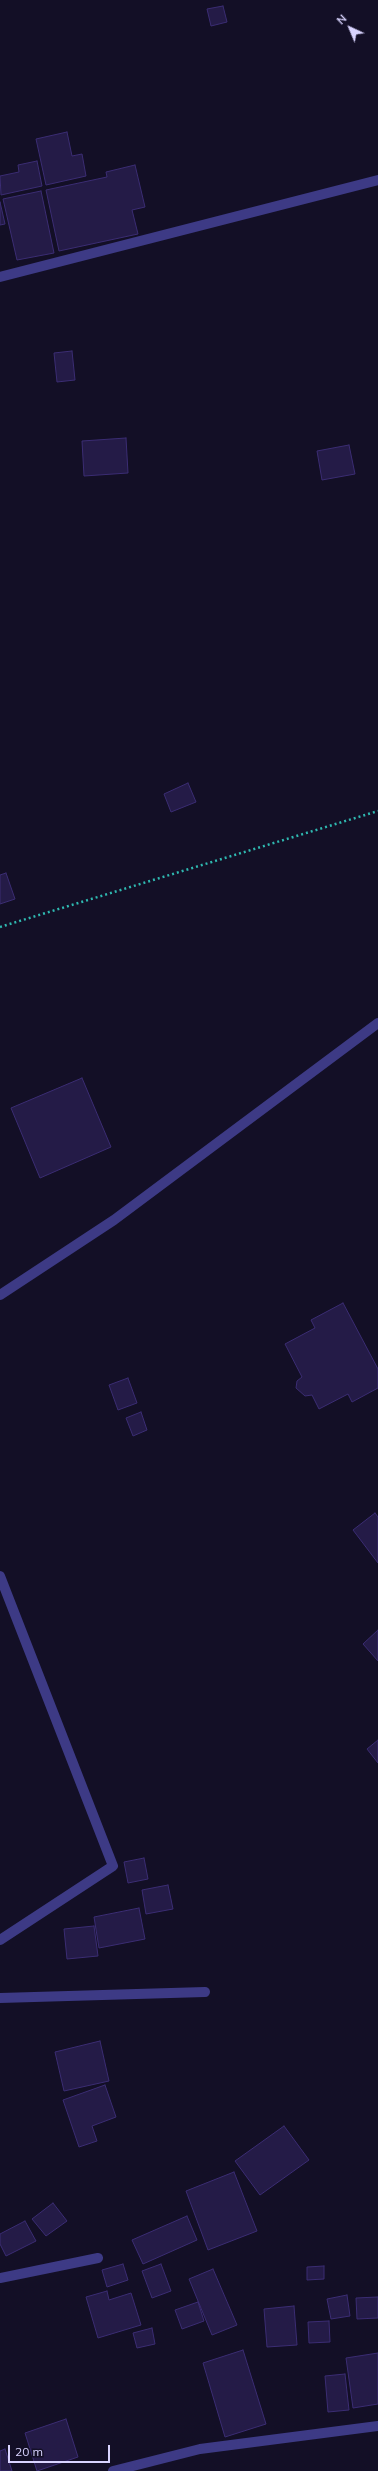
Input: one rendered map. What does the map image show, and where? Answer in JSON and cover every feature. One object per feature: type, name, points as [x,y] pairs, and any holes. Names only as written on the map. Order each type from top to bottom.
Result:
[{"type":"lane","points":[[0,278],[378,180]]},
{"type":"lane","points":[[0,1295],[114,1220],[378,1023]]},
{"type":"lane","points":[[0,1576],[113,1866],[0,1940]]},
{"type":"lane","points":[[0,1998],[205,1992]]},
{"type":"lane","points":[[0,2278],[98,2258]]},
{"type":"lane","points":[[113,2471],[200,2449],[378,2426]]},
{"type":"path","points":[[0,927],[378,811]]},
{"type":"building","points":[[223,6],[227,22],[211,26],[207,9]]},
{"type":"building","points":[[67,132],[72,156],[82,154],[86,176],[46,185],[36,139]]},
{"type":"building","points":[[37,161],[42,186],[1,195],[0,176],[19,172],[18,165]]},
{"type":"building","points":[[135,165],[145,207],[132,210],[138,234],[59,251],[46,190],[107,177],[106,172]]},
{"type":"building","points":[[41,191],[54,253],[17,260],[3,199]]},
{"type":"building","points":[[0,202],[5,224],[0,225]]},
{"type":"building","points":[[72,351],[75,380],[57,382],[54,353]]},
{"type":"building","points":[[126,438],[128,473],[84,476],[82,441]]},
{"type":"building","points":[[349,445],[355,474],[322,480],[317,451]]},
{"type":"building","points":[[188,783],[196,802],[171,812],[164,794]]},
{"type":"building","points":[[6,873],[15,899],[0,904],[0,875]]},
{"type":"building","points":[[82,1078],[111,1147],[40,1178],[11,1108]]},
{"type":"building","points":[[343,1303],[378,1369],[378,1388],[352,1402],[348,1394],[319,1409],[312,1395],[305,1396],[296,1388],[297,1381],[302,1377],[285,1344],[315,1328],[311,1320]]},
{"type":"building","points":[[128,1378],[137,1403],[118,1410],[109,1385]]},
{"type":"building","points":[[141,1412],[147,1430],[133,1436],[126,1418]]},
{"type":"building","points":[[375,1513],[378,1517],[378,1563],[353,1530]]},
{"type":"building","points":[[378,1630],[378,1661],[363,1644]]},
{"type":"building","points":[[378,1740],[378,1763],[367,1749]]},
{"type":"building","points":[[144,1858],[148,1879],[128,1883],[124,1862]]},
{"type":"building","points":[[168,1885],[173,1909],[146,1914],[142,1890]]},
{"type":"building","points":[[139,1908],[145,1939],[99,1948],[94,1917]]},
{"type":"building","points":[[94,1926],[98,1956],[67,1959],[64,1929]]},
{"type":"building","points":[[100,2041],[109,2081],[64,2091],[55,2052]]},
{"type":"building","points":[[105,2085],[116,2117],[92,2126],[97,2141],[79,2147],[63,2100]]},
{"type":"building","points":[[284,2126],[309,2160],[260,2195],[235,2161]]},
{"type":"building","points":[[234,2172],[257,2231],[208,2250],[186,2191]]},
{"type":"building","points":[[53,2203],[67,2221],[46,2236],[32,2219]]},
{"type":"building","points":[[187,2216],[197,2240],[143,2264],[132,2240]]},
{"type":"building","points":[[25,2221],[36,2241],[6,2256],[0,2244],[0,2234]]},
{"type":"building","points":[[123,2264],[128,2280],[107,2287],[102,2270]]},
{"type":"building","points":[[161,2264],[171,2291],[152,2298],[142,2271]]},
{"type":"building","points":[[324,2266],[324,2279],[307,2280],[307,2267]]},
{"type":"building","points":[[213,2269],[237,2325],[212,2335],[189,2279]]},
{"type":"building","points":[[107,2291],[109,2300],[131,2293],[141,2325],[98,2338],[86,2297]]},
{"type":"building","points":[[347,2295],[350,2316],[331,2319],[327,2299]]},
{"type":"building","points":[[378,2297],[378,2318],[357,2319],[356,2298]]},
{"type":"building","points":[[198,2302],[204,2321],[182,2329],[175,2310]]},
{"type":"building","points":[[294,2306],[297,2345],[267,2347],[264,2309]]},
{"type":"building","points":[[329,2321],[330,2342],[309,2343],[308,2322]]},
{"type":"building","points":[[152,2328],[155,2344],[137,2348],[133,2333]]},
{"type":"building","points":[[243,2350],[266,2424],[225,2437],[203,2363]]},
{"type":"building","points":[[378,2353],[378,2404],[353,2408],[346,2358]]},
{"type":"building","points":[[345,2374],[349,2410],[328,2412],[325,2376]]},
{"type":"building","points":[[66,2419],[78,2457],[37,2471],[25,2433]]},
{"type":"building","points":[[5,2449],[12,2471],[0,2471],[0,2451]]}]
